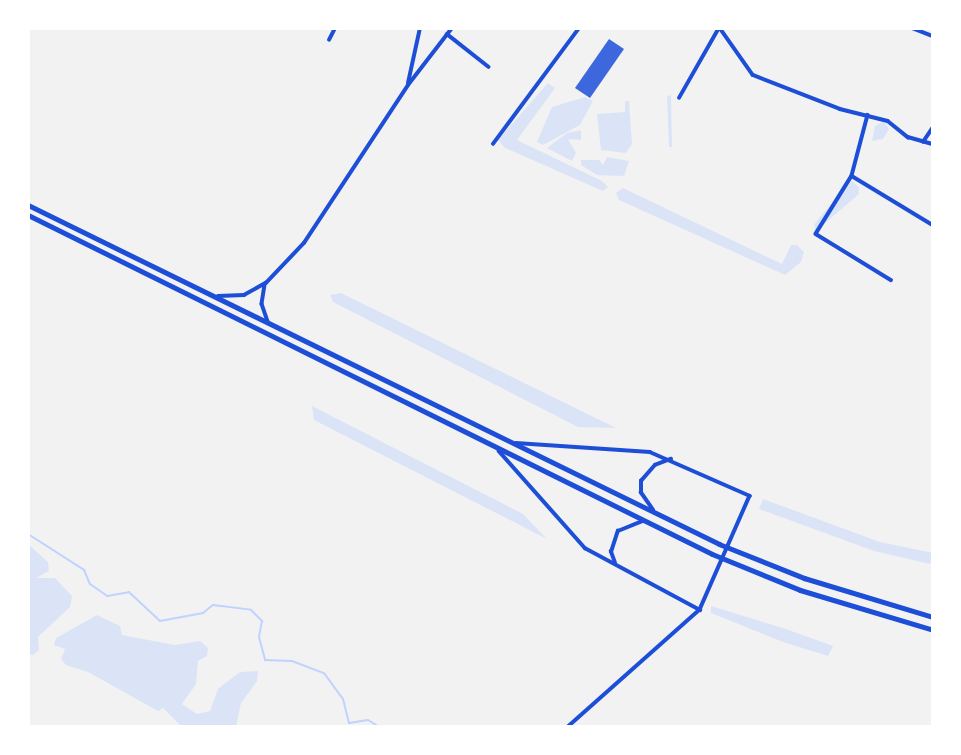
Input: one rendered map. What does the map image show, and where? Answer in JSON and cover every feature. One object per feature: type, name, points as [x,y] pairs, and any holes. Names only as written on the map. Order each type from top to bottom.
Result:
[{"type":"highway","points":[[28,205],[503,442],[657,514],[804,578],[933,617]]},
{"type":"highway","points":[[28,215],[643,521],[800,590],[933,630]]},
{"type":"street","points":[[328,40],[335,28]]},
{"type":"street","points":[[408,85],[420,28]]},
{"type":"street","points":[[215,296],[244,295],[266,283],[304,243],[408,85],[452,28]]},
{"type":"street","points":[[493,144],[579,28]]},
{"type":"street","points":[[680,98],[720,28],[753,75],[888,121],[908,137],[933,144]]},
{"type":"street","points":[[912,28],[933,36]]},
{"type":"street","points":[[447,34],[489,67]]},
{"type":"street","points":[[868,116],[852,176],[816,234],[891,280]]},
{"type":"street","points":[[923,142],[933,127]]},
{"type":"street","points":[[852,176],[933,225]]},
{"type":"street","points":[[266,283],[262,304],[270,324]]},
{"type":"street","points":[[503,442],[617,446],[671,459],[750,496],[700,610],[568,727]]},
{"type":"street","points":[[499,451],[585,548],[700,610]]},
{"type":"street","points":[[657,514],[644,501],[641,481],[655,465],[671,459]]},
{"type":"street","points":[[615,565],[611,552],[614,537],[625,527],[643,521]]},
{"type":"shaded area","points":[[548,83],[555,88],[517,140],[602,181],[608,187],[603,191],[505,148],[498,140]]},
{"type":"shaded area","points":[[671,95],[672,147],[669,147],[667,96]]},
{"type":"shaded area","points":[[585,97],[593,101],[580,125],[543,145],[537,142],[552,107]]},
{"type":"shaded area","points":[[625,101],[629,101],[632,144],[626,153],[601,150],[597,114],[625,112]]},
{"type":"shaded area","points":[[884,121],[889,129],[883,139],[872,141],[875,126]]},
{"type":"shaded area","points":[[581,130],[581,140],[568,139],[576,153],[572,161],[547,148],[567,133]]},
{"type":"shaded area","points":[[607,157],[629,161],[624,176],[597,175],[581,165],[581,160],[599,160],[603,165]]},
{"type":"shaded area","points":[[852,181],[859,187],[859,194],[816,231],[814,225],[819,218]]},
{"type":"shaded area","points":[[623,188],[782,264],[791,245],[797,245],[804,252],[801,262],[785,275],[619,200],[616,193]]},
{"type":"shaded area","points":[[341,293],[616,428],[578,427],[333,302],[330,295]]},
{"type":"shaded area","points":[[312,406],[523,514],[547,539],[314,420]]},
{"type":"shaded area","points":[[763,499],[880,542],[933,553],[930,564],[874,551],[759,509]]},
{"type":"shaded area","points":[[28,544],[48,562],[49,571],[36,578],[55,578],[72,596],[70,607],[38,637],[39,650],[33,655],[28,654]]},
{"type":"shaded area","points":[[711,606],[833,646],[828,656],[783,642],[711,613]]},
{"type":"shaded area","points":[[97,615],[120,626],[122,635],[175,645],[200,641],[208,648],[207,656],[198,661],[196,684],[182,704],[197,714],[210,711],[218,689],[240,672],[258,671],[257,681],[241,703],[236,727],[182,727],[163,708],[158,711],[88,672],[66,665],[61,659],[65,649],[54,645],[56,638]]},
{"type":"building","points":[[609,39],[624,49],[590,98],[575,88]]},
{"type":"waterway","points":[[28,534],[84,570],[90,584],[107,596],[129,592],[160,621],[203,613],[213,605],[251,610],[262,621],[259,637],[265,660],[292,661],[324,673],[343,699],[349,723],[368,720],[379,727]]}]
